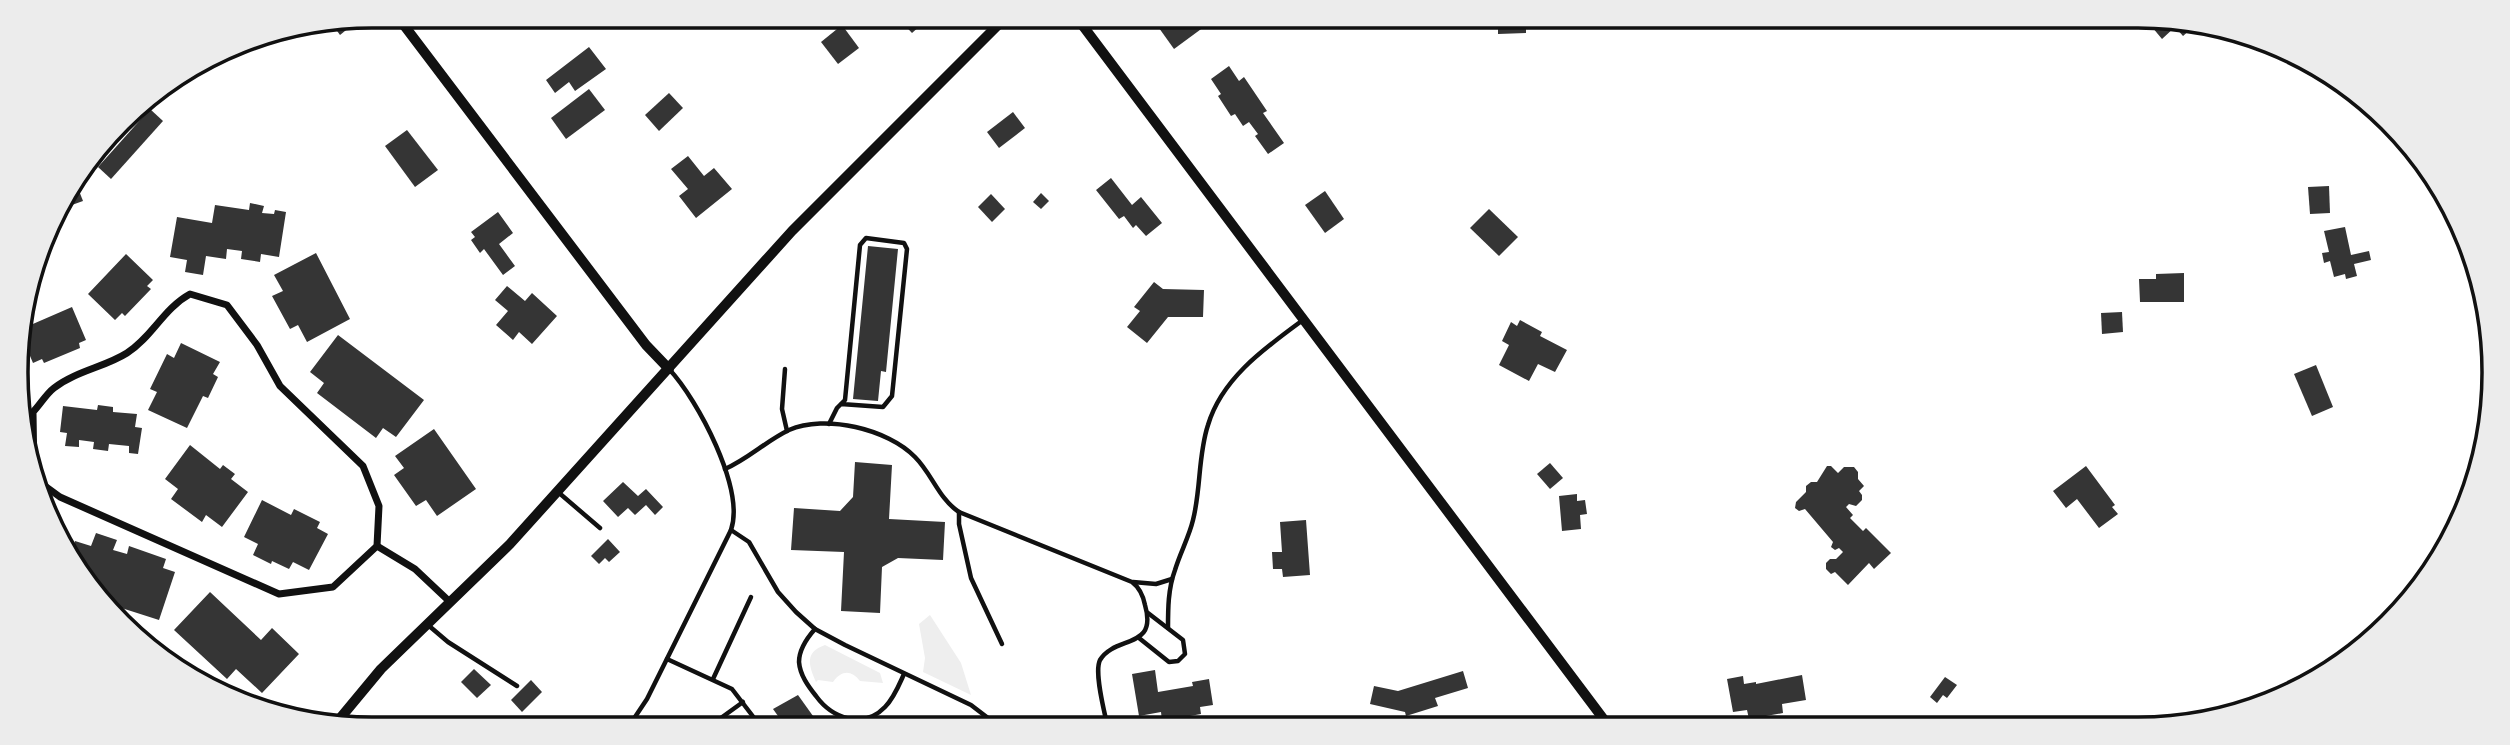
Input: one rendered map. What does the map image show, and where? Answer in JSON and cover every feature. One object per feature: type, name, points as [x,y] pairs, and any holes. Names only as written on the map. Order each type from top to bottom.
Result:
[{"type":"street","points":[[406,28],[646,345],[669,369]]},
{"type":"street","points":[[343,715],[381,669],[510,544],[804,218],[995,28]]},
{"type":"street","points":[[1085,28],[1602,717]]},
{"type":"street","points":[[33,430],[33,412],[53,388],[127,353],[156,328],[173,303],[190,294],[227,305],[257,345],[280,386],[363,466],[379,506],[377,546],[333,587],[279,594],[60,497],[48,488]]},
{"type":"street","points":[[377,546],[415,569],[450,602]]},
{"type":"lane","points":[[829,424],[841,404],[845,400],[860,245],[866,238],[904,243],[907,249],[892,396],[883,407],[841,404]]},
{"type":"lane","points":[[1168,628],[1172,579],[1196,508],[1207,426],[1215,407],[1225,389],[1259,352],[1303,319]]},
{"type":"lane","points":[[636,717],[731,530],[735,504],[725,469],[691,396],[684,384],[669,369]]},
{"type":"lane","points":[[785,369],[782,409],[787,431]]},
{"type":"lane","points":[[725,469],[787,431],[804,425],[829,424],[870,431],[897,442],[915,457],[946,500],[959,512],[1132,582],[1148,584],[1172,579]]},
{"type":"lane","points":[[557,491],[600,528]]},
{"type":"lane","points":[[959,512],[959,524],[971,578],[1002,644]]},
{"type":"lane","points":[[731,530],[749,542],[778,592],[815,629],[971,705],[987,717]]},
{"type":"lane","points":[[1106,717],[1098,671],[1100,660],[1107,653],[1138,638],[1147,624],[1148,612],[1140,591],[1132,582]]},
{"type":"lane","points":[[713,679],[751,597]]},
{"type":"lane","points":[[1138,638],[1165,661],[1178,661],[1185,654],[1185,644],[1148,612]]},
{"type":"lane","points":[[428,624],[448,642],[517,686]]},
{"type":"lane","points":[[815,629],[802,649],[800,667],[816,696],[835,715],[844,717]]},
{"type":"lane","points":[[667,659],[732,688],[754,717]]},
{"type":"lane","points":[[862,717],[876,714],[889,702],[904,674]]},
{"type":"lane","points":[[722,717],[743,702]]},
{"type":"shaded area","points":[[930,615],[961,663],[971,695],[923,672],[925,658],[919,624]]},
{"type":"shaded area","points":[[825,645],[880,673],[883,683],[860,681],[846,673],[833,682],[816,682],[810,660],[814,651]]},
{"type":"building","points":[[838,28],[844,28],[859,48],[838,64],[821,42]]},
{"type":"building","points":[[1159,28],[1203,28],[1174,49]]},
{"type":"building","points":[[1498,28],[1526,28],[1526,33],[1498,34]]},
{"type":"building","points":[[2153,29],[2172,30],[2162,39]]},
{"type":"building","points":[[589,47],[606,69],[575,91],[569,82],[555,93],[546,80]]},
{"type":"building","points":[[1229,66],[1239,81],[1244,77],[1267,111],[1263,113],[1284,143],[1268,154],[1249,122],[1243,126],[1235,114],[1231,116],[1218,96],[1221,94],[1211,79]]},
{"type":"building","points":[[589,89],[605,110],[566,139],[551,118]]},
{"type":"building","points":[[669,93],[683,108],[659,131],[645,115]]},
{"type":"building","points":[[150,109],[163,121],[111,179],[98,167]]},
{"type":"building","points":[[1013,112],[1025,128],[999,148],[987,132]]},
{"type":"building","points":[[407,130],[438,170],[415,187],[385,146]]},
{"type":"building","points":[[688,156],[704,176],[714,168],[732,189],[696,218],[679,196],[688,189],[671,169]]},
{"type":"building","points":[[1111,178],[1132,205],[1141,197],[1162,223],[1146,236],[1136,225],[1133,228],[1124,216],[1119,219],[1096,190]]},
{"type":"building","points":[[2329,186],[2330,213],[2310,214],[2308,187]]},
{"type":"building","points":[[1325,191],[1344,219],[1325,233],[1305,205]]},
{"type":"building","points":[[79,192],[83,201],[71,205]]},
{"type":"building","points":[[1041,193],[1049,201],[1041,209],[1033,202]]},
{"type":"building","points":[[991,194],[1005,209],[992,222],[978,207]]},
{"type":"building","points":[[250,203],[264,206],[262,213],[274,214],[275,210],[286,212],[279,257],[261,254],[260,262],[241,259],[242,251],[227,249],[226,259],[206,256],[203,275],[185,272],[187,260],[170,257],[177,217],[212,223],[215,205],[249,210]]},
{"type":"building","points":[[1489,209],[1518,237],[1499,256],[1470,228]]},
{"type":"building","points":[[498,212],[513,233],[499,244],[515,266],[503,275],[484,249],[480,253],[471,240],[475,237],[471,232]]},
{"type":"building","points":[[2345,227],[2351,255],[2369,251],[2371,260],[2354,264],[2357,276],[2346,279],[2345,274],[2334,277],[2330,261],[2324,263],[2322,253],[2329,252],[2324,231]]},
{"type":"building","points":[[868,246],[898,249],[886,372],[881,371],[878,401],[853,399]]},
{"type":"building","points":[[316,253],[350,319],[307,342],[298,325],[290,329],[272,296],[283,291],[274,275]]},
{"type":"building","points":[[126,254],[153,280],[147,286],[151,289],[125,316],[122,313],[115,320],[88,294]]},
{"type":"building","points":[[2184,273],[2184,302],[2140,302],[2139,279],[2156,279],[2156,274]]},
{"type":"building","points":[[1154,282],[1163,289],[1204,290],[1203,317],[1168,317],[1147,343],[1127,327],[1140,311],[1134,307]]},
{"type":"building","points":[[507,286],[525,301],[532,293],[557,316],[532,344],[519,332],[513,340],[496,325],[508,311],[495,300]]},
{"type":"building","points":[[72,307],[86,340],[79,343],[80,348],[44,363],[42,359],[33,363],[29,353],[32,325]]},
{"type":"building","points":[[2122,312],[2123,332],[2102,334],[2101,313]]},
{"type":"building","points":[[1520,320],[1542,332],[1540,336],[1567,350],[1555,372],[1538,364],[1529,381],[1499,365],[1509,345],[1502,341],[1511,322],[1517,326]]},
{"type":"building","points":[[338,335],[424,400],[396,437],[383,428],[376,438],[317,393],[324,383],[310,372]]},
{"type":"building","points":[[181,343],[220,362],[213,374],[218,377],[208,398],[203,396],[187,428],[148,410],[157,392],[150,389],[167,354],[174,358]]},
{"type":"building","points":[[2316,365],[2333,407],[2312,416],[2294,374]]},
{"type":"building","points":[[98,405],[113,407],[113,412],[137,414],[135,427],[142,428],[138,454],[129,453],[129,446],[109,444],[108,451],[93,449],[94,442],[79,440],[79,447],[65,446],[67,433],[60,432],[63,406],[97,410]]},
{"type":"building","points":[[434,429],[476,489],[437,516],[426,500],[416,506],[394,475],[404,468],[395,456]]},
{"type":"building","points":[[190,445],[220,469],[223,465],[235,474],[231,479],[248,492],[222,527],[206,515],[202,522],[171,499],[178,489],[165,479]]},
{"type":"building","points":[[855,462],[892,465],[889,519],[945,522],[943,560],[898,558],[882,567],[880,613],[841,611],[844,552],[791,550],[794,508],[840,511],[853,497]]},
{"type":"building","points":[[1550,463],[1563,478],[1550,489],[1537,474]]},
{"type":"building","points":[[1827,466],[1831,466],[1838,473],[1844,467],[1854,467],[1858,472],[1858,479],[1864,486],[1859,491],[1862,500],[1856,506],[1849,504],[1846,507],[1853,515],[1850,518],[1863,531],[1866,528],[1891,553],[1874,569],[1869,563],[1848,585],[1835,572],[1831,574],[1826,569],[1826,563],[1830,559],[1836,559],[1843,552],[1839,548],[1835,550],[1831,547],[1833,542],[1805,509],[1799,511],[1795,508],[1796,502],[1806,492],[1806,486],[1817,482]]},
{"type":"building","points":[[2086,466],[2115,505],[2112,507],[2118,514],[2099,528],[2077,499],[2066,508],[2053,491]]},
{"type":"building","points":[[623,482],[638,496],[646,489],[663,507],[655,515],[646,505],[635,515],[628,508],[618,517],[603,501]]},
{"type":"building","points":[[1577,494],[1577,501],[1585,500],[1587,514],[1580,515],[1581,529],[1562,531],[1559,496]]},
{"type":"building","points":[[262,500],[291,515],[294,509],[320,522],[317,528],[328,534],[309,570],[293,562],[289,569],[253,555],[258,544],[244,537]]},
{"type":"building","points":[[1306,520],[1310,575],[1283,577],[1282,569],[1273,569],[1272,552],[1282,552],[1280,522]]},
{"type":"building","points":[[96,533],[117,540],[113,550],[127,554],[129,546],[166,559],[163,568],[175,572],[159,620],[121,608],[113,600],[74,545],[75,541],[91,546]]},
{"type":"building","points":[[608,539],[620,552],[609,562],[605,558],[599,564],[591,556]]},
{"type":"building","points":[[210,592],[261,640],[272,628],[299,654],[262,693],[236,669],[227,679],[174,630]]},
{"type":"building","points":[[474,669],[491,685],[477,698],[461,682]]},
{"type":"building","points":[[1155,670],[1158,692],[1193,686],[1192,682],[1209,679],[1213,705],[1200,707],[1201,714],[1184,717],[1162,717],[1161,712],[1139,716],[1132,674]]},
{"type":"building","points":[[1463,671],[1468,688],[1435,698],[1438,706],[1406,716],[1405,712],[1370,704],[1374,686],[1398,691]]},
{"type":"building","points":[[1802,675],[1806,700],[1782,704],[1783,713],[1760,717],[1749,717],[1747,710],[1733,712],[1727,679],[1743,676],[1744,684]]},
{"type":"building","points":[[1945,677],[1957,685],[1947,698],[1943,695],[1937,703],[1930,697]]},
{"type":"building","points":[[531,680],[542,692],[522,712],[511,700]]},
{"type":"building","points":[[798,695],[814,717],[779,717],[773,709]]}]
